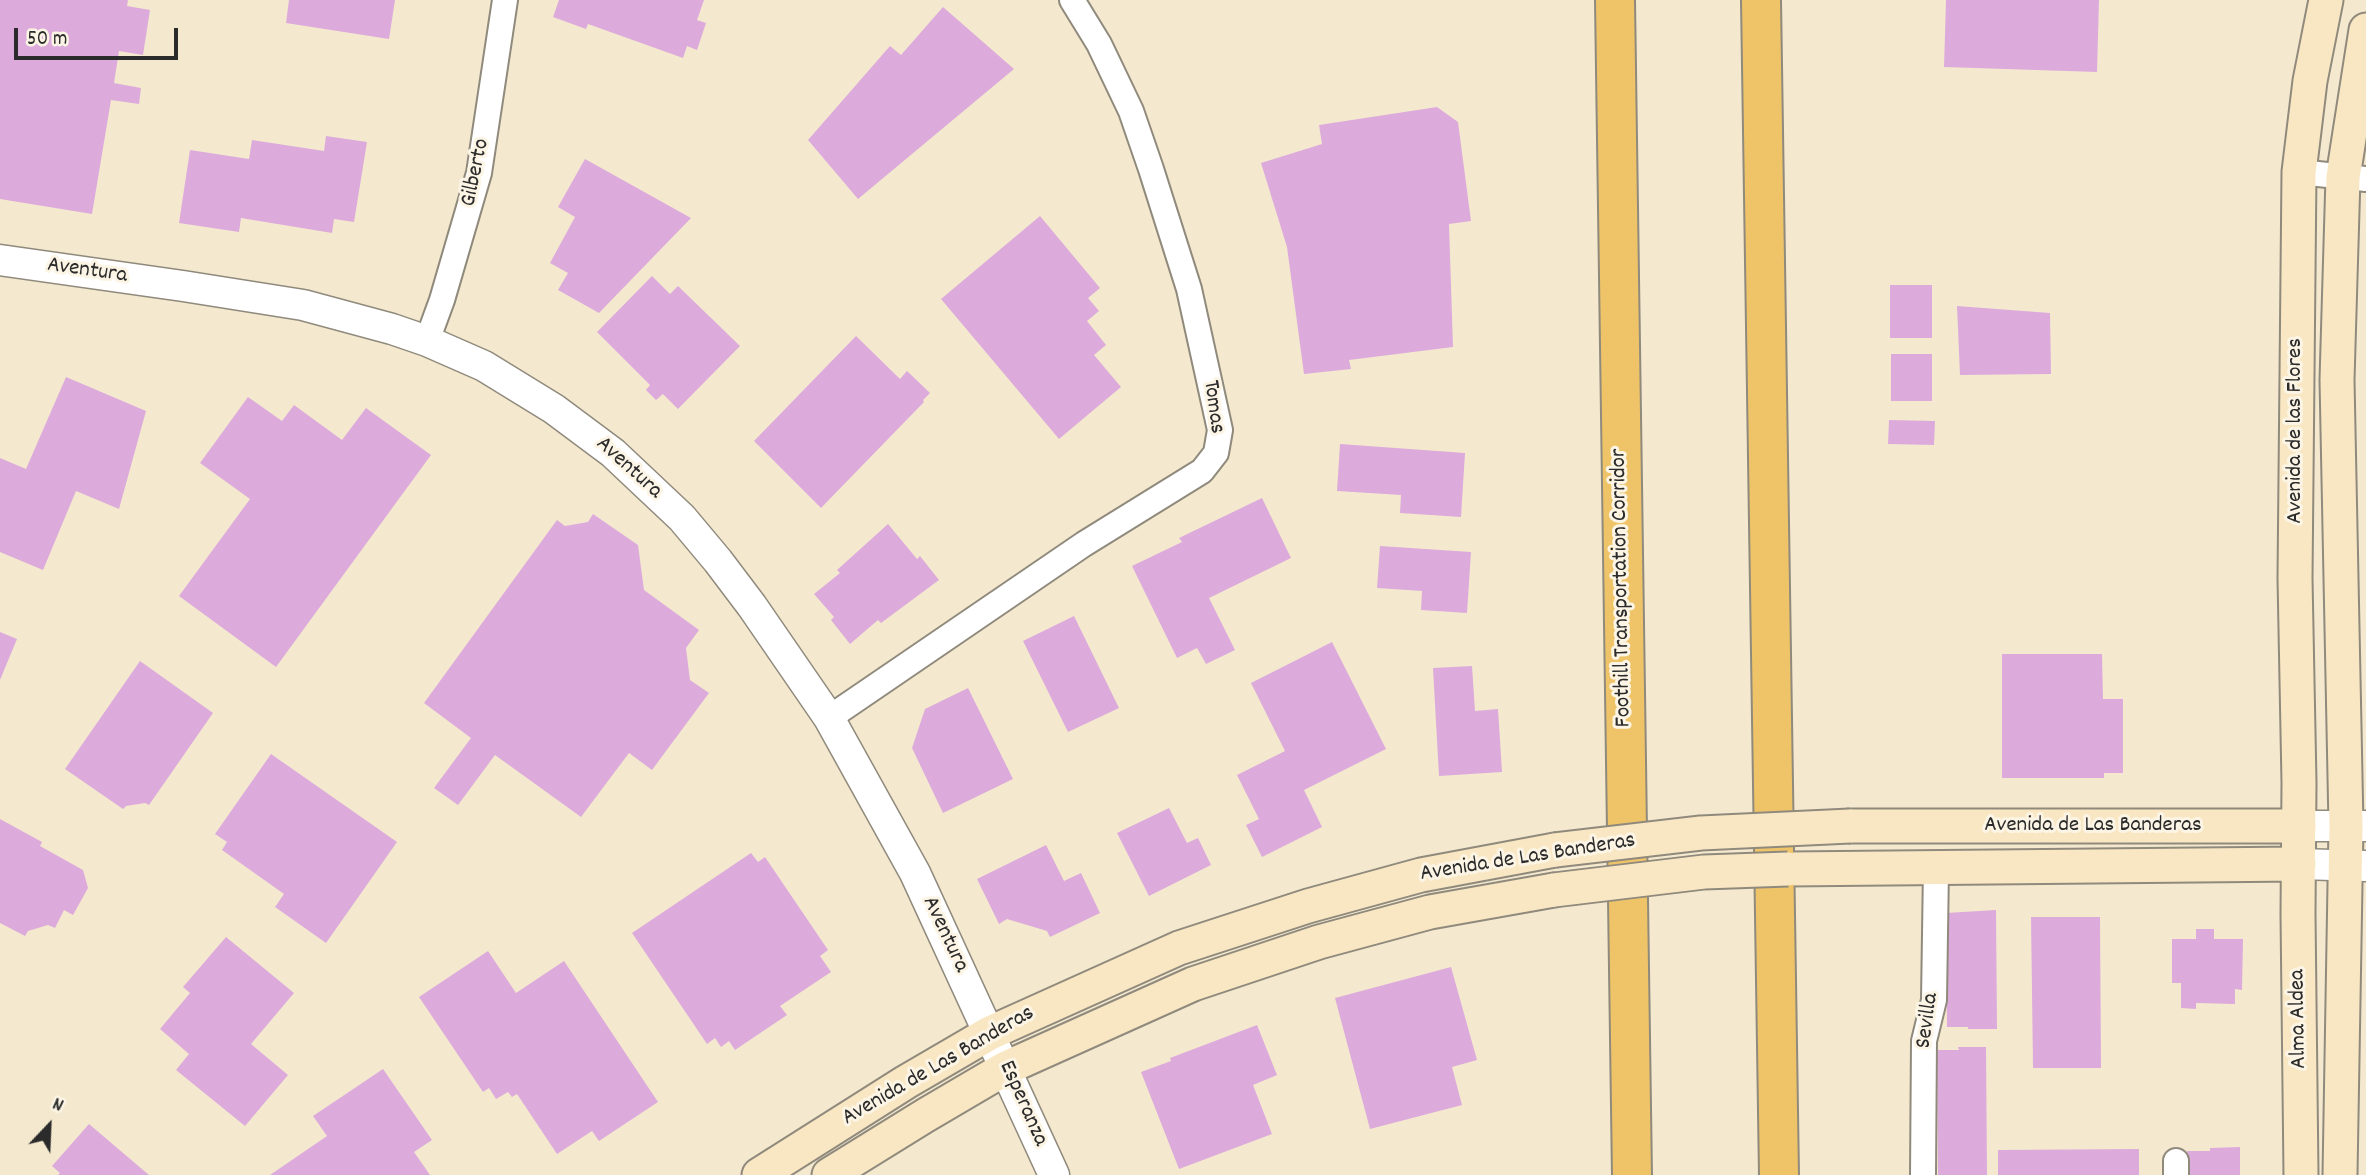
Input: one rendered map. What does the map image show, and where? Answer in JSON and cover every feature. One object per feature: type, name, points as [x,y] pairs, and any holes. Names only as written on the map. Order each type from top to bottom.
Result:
[{"type":"highway","points":[[1595,0],[1597,32],[1615,90]]},
{"type":"highway","name":"Foothill Transportation Corridor","points":[[1615,0],[1632,1175]]},
{"type":"highway","points":[[1762,0],[1779,1175]]},
{"type":"main road","name":"Avenida de las Flores","points":[[2299,864],[2295,578],[2299,172],[2310,82],[2326,0]]},
{"type":"main road","name":"Avenida de las Flores","points":[[2355,866],[2356,826],[2337,380],[2366,30]]},
{"type":"main road","name":"Avenida de Las Banderas","points":[[759,1175],[906,1082],[990,1033],[1179,948],[1262,920],[1421,875],[1555,850],[1701,834],[1850,827],[2299,826]]},
{"type":"main road","points":[[1909,828],[1921,868]]},
{"type":"main road","name":"Avenida de Las Banderas","points":[[829,1175],[1006,1068],[1193,984],[1274,956],[1430,912],[1554,890],[1704,872],[2299,864]]},
{"type":"main road","name":"Alma Aldea","points":[[2299,864],[2301,1175]]},
{"type":"main road","name":"Alma Aldea","points":[[2340,1175],[2355,866]]},
{"type":"street","name":"Gilberto","points":[[427,341],[442,300],[479,173],[505,0]]},
{"type":"street","name":"Tomas","points":[[829,718],[1084,544],[1202,471],[1216,453],[1220,430],[1192,302],[1155,182],[1131,111],[1099,44],[1072,0]]},
{"type":"street","points":[[2299,172],[2355,178]]},
{"type":"street","name":"Aventura","points":[[0,260],[183,286],[303,306],[351,317],[427,341],[484,366],[554,409],[613,453],[649,484],[718,561],[829,718],[913,869],[990,1033]]},
{"type":"street","name":"Avenida de Las Banderas","points":[[2299,826],[2356,826]]},
{"type":"street","name":"Avenida de Las Banderas","points":[[2299,864],[2355,866]]},
{"type":"street","name":"Sevilla","points":[[1921,868],[1934,1000],[1924,1041],[1923,1175]]},
{"type":"street","name":"Esperanza","points":[[990,1033],[1054,1175]]},
{"type":"building","points":[[0,0],[128,0],[127,6],[150,10],[143,55],[119,51],[114,83],[141,88],[139,104],[111,100],[92,214],[0,199]]},
{"type":"building","points":[[289,0],[395,0],[389,39],[286,23]]},
{"type":"building","points":[[559,0],[704,0],[697,20],[706,23],[697,50],[687,46],[683,58],[588,24],[586,29],[553,17]]},
{"type":"building","points":[[1946,0],[2099,0],[2097,72],[1944,67]]},
{"type":"building","points":[[943,7],[1014,69],[858,199],[808,140],[890,46],[901,55]]},
{"type":"building","points":[[1437,107],[1458,122],[1471,221],[1449,224],[1453,347],[1349,360],[1351,369],[1304,374],[1287,247],[1261,163],[1322,144],[1319,125]]},
{"type":"building","points":[[326,136],[367,142],[354,222],[334,219],[332,233],[241,218],[239,232],[179,223],[190,150],[249,159],[252,140],[324,151]]},
{"type":"building","points":[[585,159],[691,218],[599,313],[558,290],[568,273],[550,263],[575,217],[558,207]]},
{"type":"building","points":[[1040,216],[1100,288],[1088,298],[1099,311],[1087,321],[1106,345],[1094,355],[1121,387],[1059,439],[941,299]]},
{"type":"building","points":[[652,276],[670,294],[678,286],[740,346],[678,409],[663,394],[656,400],[646,390],[650,385],[597,332]]},
{"type":"building","points":[[1890,285],[1932,285],[1932,338],[1890,338]]},
{"type":"building","points":[[1957,306],[2050,313],[2051,374],[1960,375]]},
{"type":"building","points":[[856,336],[900,379],[907,371],[930,393],[821,508],[754,441]]},
{"type":"building","points":[[1891,354],[1932,354],[1932,401],[1891,401]]},
{"type":"building","points":[[66,377],[146,411],[119,509],[76,491],[43,570],[0,552],[0,458],[26,469]]},
{"type":"building","points":[[248,397],[282,421],[294,405],[342,440],[366,408],[431,455],[276,667],[179,596],[250,499],[200,463]]},
{"type":"building","points":[[1889,420],[1935,421],[1934,445],[1888,444]]},
{"type":"building","points":[[1340,444],[1465,453],[1461,517],[1400,513],[1401,495],[1337,491]]},
{"type":"building","points":[[1262,498],[1291,558],[1209,598],[1235,650],[1206,664],[1197,648],[1177,658],[1132,566],[1182,542],[1179,538]]},
{"type":"building","points":[[593,514],[638,545],[644,590],[699,630],[686,648],[690,680],[709,693],[652,770],[629,753],[581,817],[495,755],[458,805],[434,788],[471,738],[424,703],[557,520],[565,526],[588,522]]},
{"type":"building","points":[[888,524],[917,559],[920,556],[939,580],[881,623],[878,620],[850,644],[831,620],[834,617],[814,594],[840,573],[837,570]]},
{"type":"building","points":[[1380,546],[1471,552],[1467,613],[1421,610],[1422,591],[1377,588]]},
{"type":"building","points":[[1074,616],[1119,708],[1068,732],[1023,641]]},
{"type":"building","points":[[0,632],[17,639],[0,680]]},
{"type":"building","points":[[1332,642],[1386,749],[1304,790],[1322,827],[1262,857],[1246,825],[1259,819],[1237,775],[1285,751],[1251,683]]},
{"type":"building","points":[[2002,654],[2102,654],[2103,699],[2123,699],[2123,773],[2104,773],[2104,778],[2002,778]]},
{"type":"building","points":[[140,661],[213,713],[149,805],[145,803],[126,806],[123,809],[65,769]]},
{"type":"building","points":[[1472,666],[1475,711],[1498,709],[1502,772],[1439,776],[1433,668]]},
{"type":"building","points":[[968,688],[1013,779],[943,813],[912,748],[925,709]]},
{"type":"building","points":[[271,754],[397,842],[326,943],[275,907],[284,894],[222,850],[227,842],[215,834]]},
{"type":"building","points":[[1169,808],[1187,843],[1198,838],[1211,865],[1149,896],[1117,833]]},
{"type":"building","points":[[0,819],[42,842],[40,846],[83,870],[88,888],[73,915],[64,910],[55,928],[48,925],[28,931],[25,936],[0,923]]},
{"type":"building","points":[[1046,845],[1064,881],[1081,873],[1100,913],[1050,937],[1047,931],[1007,919],[999,924],[977,879]]},
{"type":"building","points":[[751,853],[758,862],[765,857],[828,950],[820,956],[831,972],[780,1006],[787,1015],[735,1050],[729,1041],[721,1047],[715,1038],[707,1044],[632,933]]},
{"type":"building","points":[[1996,910],[1997,1029],[1947,1027],[1946,913]]},
{"type":"building","points":[[2031,917],[2100,917],[2101,1068],[2033,1068]]},
{"type":"building","points":[[2196,929],[2214,929],[2214,939],[2243,939],[2242,990],[2235,989],[2235,1004],[2196,1003],[2196,1009],[2181,1008],[2181,983],[2172,983],[2172,939],[2196,939]]},
{"type":"building","points":[[226,937],[294,993],[251,1044],[288,1075],[245,1126],[176,1070],[189,1054],[160,1029],[190,993],[183,987]]},
{"type":"building","points":[[488,951],[516,993],[564,961],[658,1102],[599,1141],[592,1131],[557,1154],[517,1094],[512,1097],[508,1092],[496,1099],[489,1088],[483,1092],[419,997]]},
{"type":"building","points":[[1451,967],[1477,1060],[1452,1067],[1462,1105],[1370,1129],[1335,998]]},
{"type":"building","points":[[1257,1025],[1277,1075],[1253,1085],[1272,1134],[1179,1169],[1141,1072]]},
{"type":"building","points":[[1958,1047],[1986,1047],[1987,1175],[1938,1175],[1937,1050],[1959,1050]]},
{"type":"building","points":[[383,1069],[432,1140],[414,1152],[430,1175],[270,1175],[327,1136],[313,1116]]},
{"type":"building","points":[[89,1124],[149,1175],[58,1175],[60,1173],[52,1166]]},
{"type":"building","points":[[2240,1147],[2240,1175],[2188,1175],[2187,1151]]},
{"type":"building","points":[[2139,1149],[2139,1175],[1998,1175],[1998,1150]]}]
